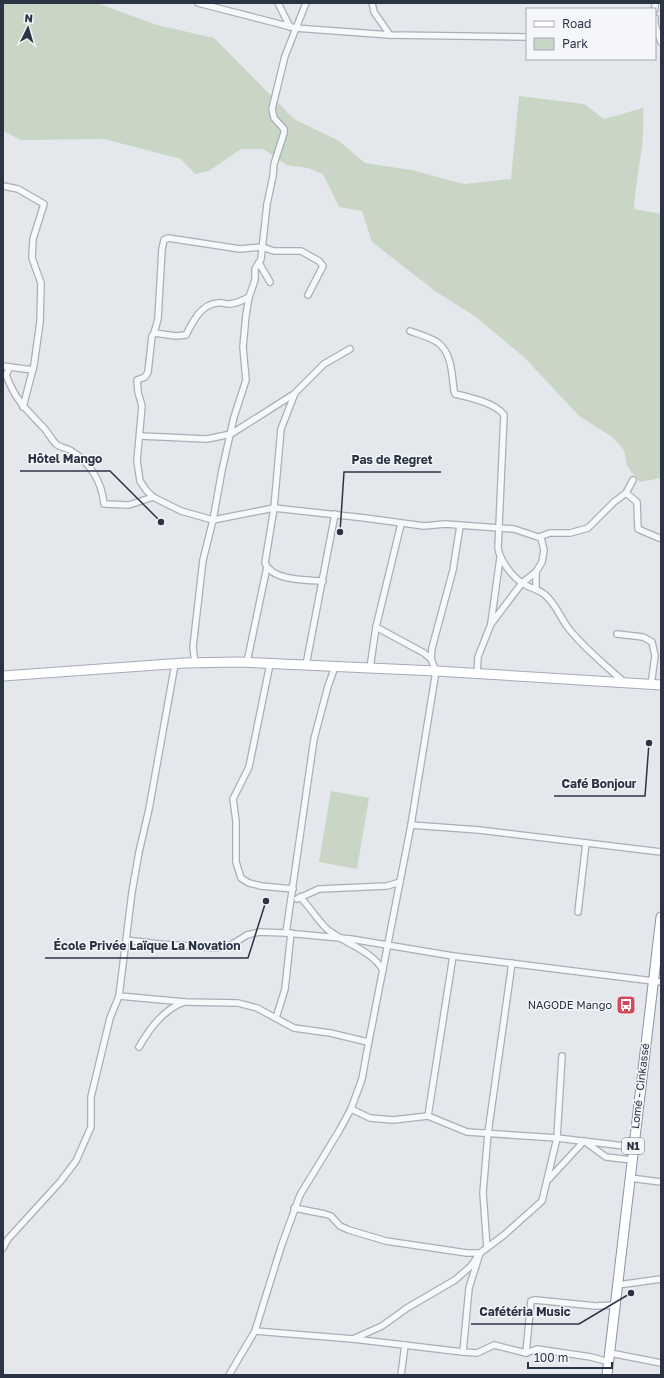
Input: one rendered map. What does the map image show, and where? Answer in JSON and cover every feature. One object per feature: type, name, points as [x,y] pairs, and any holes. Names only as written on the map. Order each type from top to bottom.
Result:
[{"type":"main road","points":[[3,676],[175,664],[247,662],[436,671],[661,685]]},
{"type":"main road","name":"Lomé - Cinkassé","points":[[607,1375],[633,1148],[657,981],[661,917]]},
{"type":"street","points":[[198,3],[293,27],[390,36],[526,37]]},
{"type":"street","points":[[278,3],[293,27]]},
{"type":"street","points":[[195,663],[193,647],[203,560],[213,520],[234,417],[246,380],[243,344],[249,297],[255,280],[255,269],[259,263],[274,164],[284,133],[284,129],[274,118],[272,109],[293,27],[306,3]]},
{"type":"street","points":[[372,3],[374,12],[390,36]]},
{"type":"street","points":[[656,29],[661,42]]},
{"type":"street","points":[[3,186],[16,188],[40,200],[44,204],[33,239],[32,258],[40,277],[42,290],[40,322],[33,370],[23,407]]},
{"type":"street","points":[[308,295],[323,264],[301,252],[274,251],[262,247],[240,249],[179,239],[164,240],[161,258],[158,319],[154,333],[150,340],[148,372],[145,377],[137,380],[136,384],[142,406],[137,461],[140,481],[153,497],[181,511],[213,520],[274,508],[335,514],[401,524],[424,526],[445,524],[514,529],[539,536],[588,528],[614,502],[626,493],[633,480]]},
{"type":"street","points":[[259,263],[270,282]]},
{"type":"street","points":[[154,333],[176,336],[186,335],[195,317],[205,307],[218,303],[228,304],[243,302],[249,297]]},
{"type":"street","points":[[410,331],[436,342],[445,350],[451,369],[454,391],[456,394],[478,399],[504,415],[498,548],[500,558],[491,624],[478,656],[477,674]]},
{"type":"street","points":[[140,436],[207,439],[231,434],[294,394],[324,364],[350,349]]},
{"type":"street","points":[[3,366],[33,370]]},
{"type":"street","points":[[10,367],[6,375],[12,390],[23,407],[42,426],[56,444],[71,450],[97,476],[103,490],[104,504],[129,505],[153,497]]},
{"type":"street","points":[[247,662],[267,567],[266,552],[270,537],[274,508],[281,429],[294,394]]},
{"type":"street","points":[[626,493],[637,502],[638,529],[659,538]]},
{"type":"street","points":[[306,665],[335,514]]},
{"type":"street","points":[[370,668],[376,627],[401,524]]},
{"type":"street","points":[[230,1375],[255,1331],[294,1208],[306,1184],[340,1131],[351,1109],[362,1079],[411,825],[436,671],[431,659],[432,648],[455,562],[460,526]]},
{"type":"street","points":[[491,624],[522,583],[536,572],[542,562],[544,550],[542,540],[539,536]]},
{"type":"street","points":[[500,558],[522,583],[544,594],[561,614],[568,628],[591,653],[626,684]]},
{"type":"street","points":[[267,567],[290,579],[323,581]]},
{"type":"street","points":[[536,572],[536,589]]},
{"type":"street","points":[[376,627],[410,645],[431,659]]},
{"type":"street","points":[[617,634],[643,637],[652,642],[655,656],[651,685]]},
{"type":"street","points":[[3,1248],[8,1239],[56,1188],[76,1160],[91,1127],[91,1097],[110,1018],[119,996],[138,858],[149,809],[175,664]]},
{"type":"street","points":[[270,664],[249,767],[233,799],[236,821],[236,862],[242,878],[249,883],[293,890]]},
{"type":"street","points":[[276,1018],[285,989],[291,901],[314,739],[328,686],[335,667]]},
{"type":"street","points":[[411,825],[450,827],[661,852]]},
{"type":"street","points":[[578,912],[586,843]]},
{"type":"street","points":[[291,901],[318,889],[387,886],[400,882]]},
{"type":"street","points":[[300,897],[325,926],[340,938],[370,956],[383,970]]},
{"type":"street","points":[[126,940],[217,948],[231,945],[247,935],[259,932],[289,933],[340,938],[453,956],[657,981]]},
{"type":"street","points":[[428,1116],[453,956]]},
{"type":"street","points":[[487,1248],[483,1193],[488,1133],[512,963]]},
{"type":"street","points":[[119,996],[185,1002],[238,1003],[257,1008],[294,1028],[330,1033],[368,1042]]},
{"type":"street","points":[[139,1047],[154,1024],[172,1008],[185,1002]]},
{"type":"street","points":[[294,1208],[332,1216],[340,1226],[386,1241],[467,1253],[480,1252],[487,1248],[542,1201],[558,1138],[562,1056]]},
{"type":"street","points":[[351,1109],[370,1118],[393,1120],[428,1116],[467,1132],[558,1138],[633,1148]]},
{"type":"street","points":[[584,1141],[606,1157],[632,1160]]},
{"type":"street","points":[[548,1180],[584,1141]]},
{"type":"street","points":[[630,1178],[661,1182]]},
{"type":"street","points":[[353,1339],[382,1326],[408,1308],[447,1286],[472,1266],[480,1252]]},
{"type":"street","points":[[463,1352],[469,1288],[480,1252]]},
{"type":"street","points":[[618,1285],[661,1279]]},
{"type":"street","points":[[526,1353],[531,1301],[535,1300],[596,1306],[615,1305]]},
{"type":"street","points":[[255,1331],[353,1339],[463,1352],[478,1352],[494,1345],[526,1353],[537,1349],[591,1357],[609,1357],[661,1363]]},
{"type":"street","points":[[400,1375],[405,1345]]},
{"type":"green space","points":[[3,3],[97,3],[157,25],[214,38],[294,119],[339,141],[365,163],[411,170],[464,184],[511,179],[519,96],[584,104],[604,119],[643,108],[644,121],[642,146],[634,209],[661,214],[661,478],[640,482],[627,466],[624,450],[612,437],[579,416],[524,357],[476,317],[435,291],[372,242],[362,211],[339,207],[323,174],[308,168],[287,165],[263,149],[241,149],[209,171],[195,174],[181,159],[104,139],[21,140],[3,131]]},
{"type":"green space","points":[[331,791],[369,798],[357,869],[319,862]]},
{"type":"place","name":"Hôtel Mango","points":[[161,522]]},
{"type":"place","name":"Pas de Regret","points":[[340,532]]},
{"type":"place","name":"Café Bonjour","points":[[649,743]]},
{"type":"place","name":"École Privée Laïque La Novation","points":[[266,901]]},
{"type":"place","name":"NAGODE Mango","points":[[626,1005]]},
{"type":"place","name":"Cafétéria Music","points":[[631,1293]]}]
